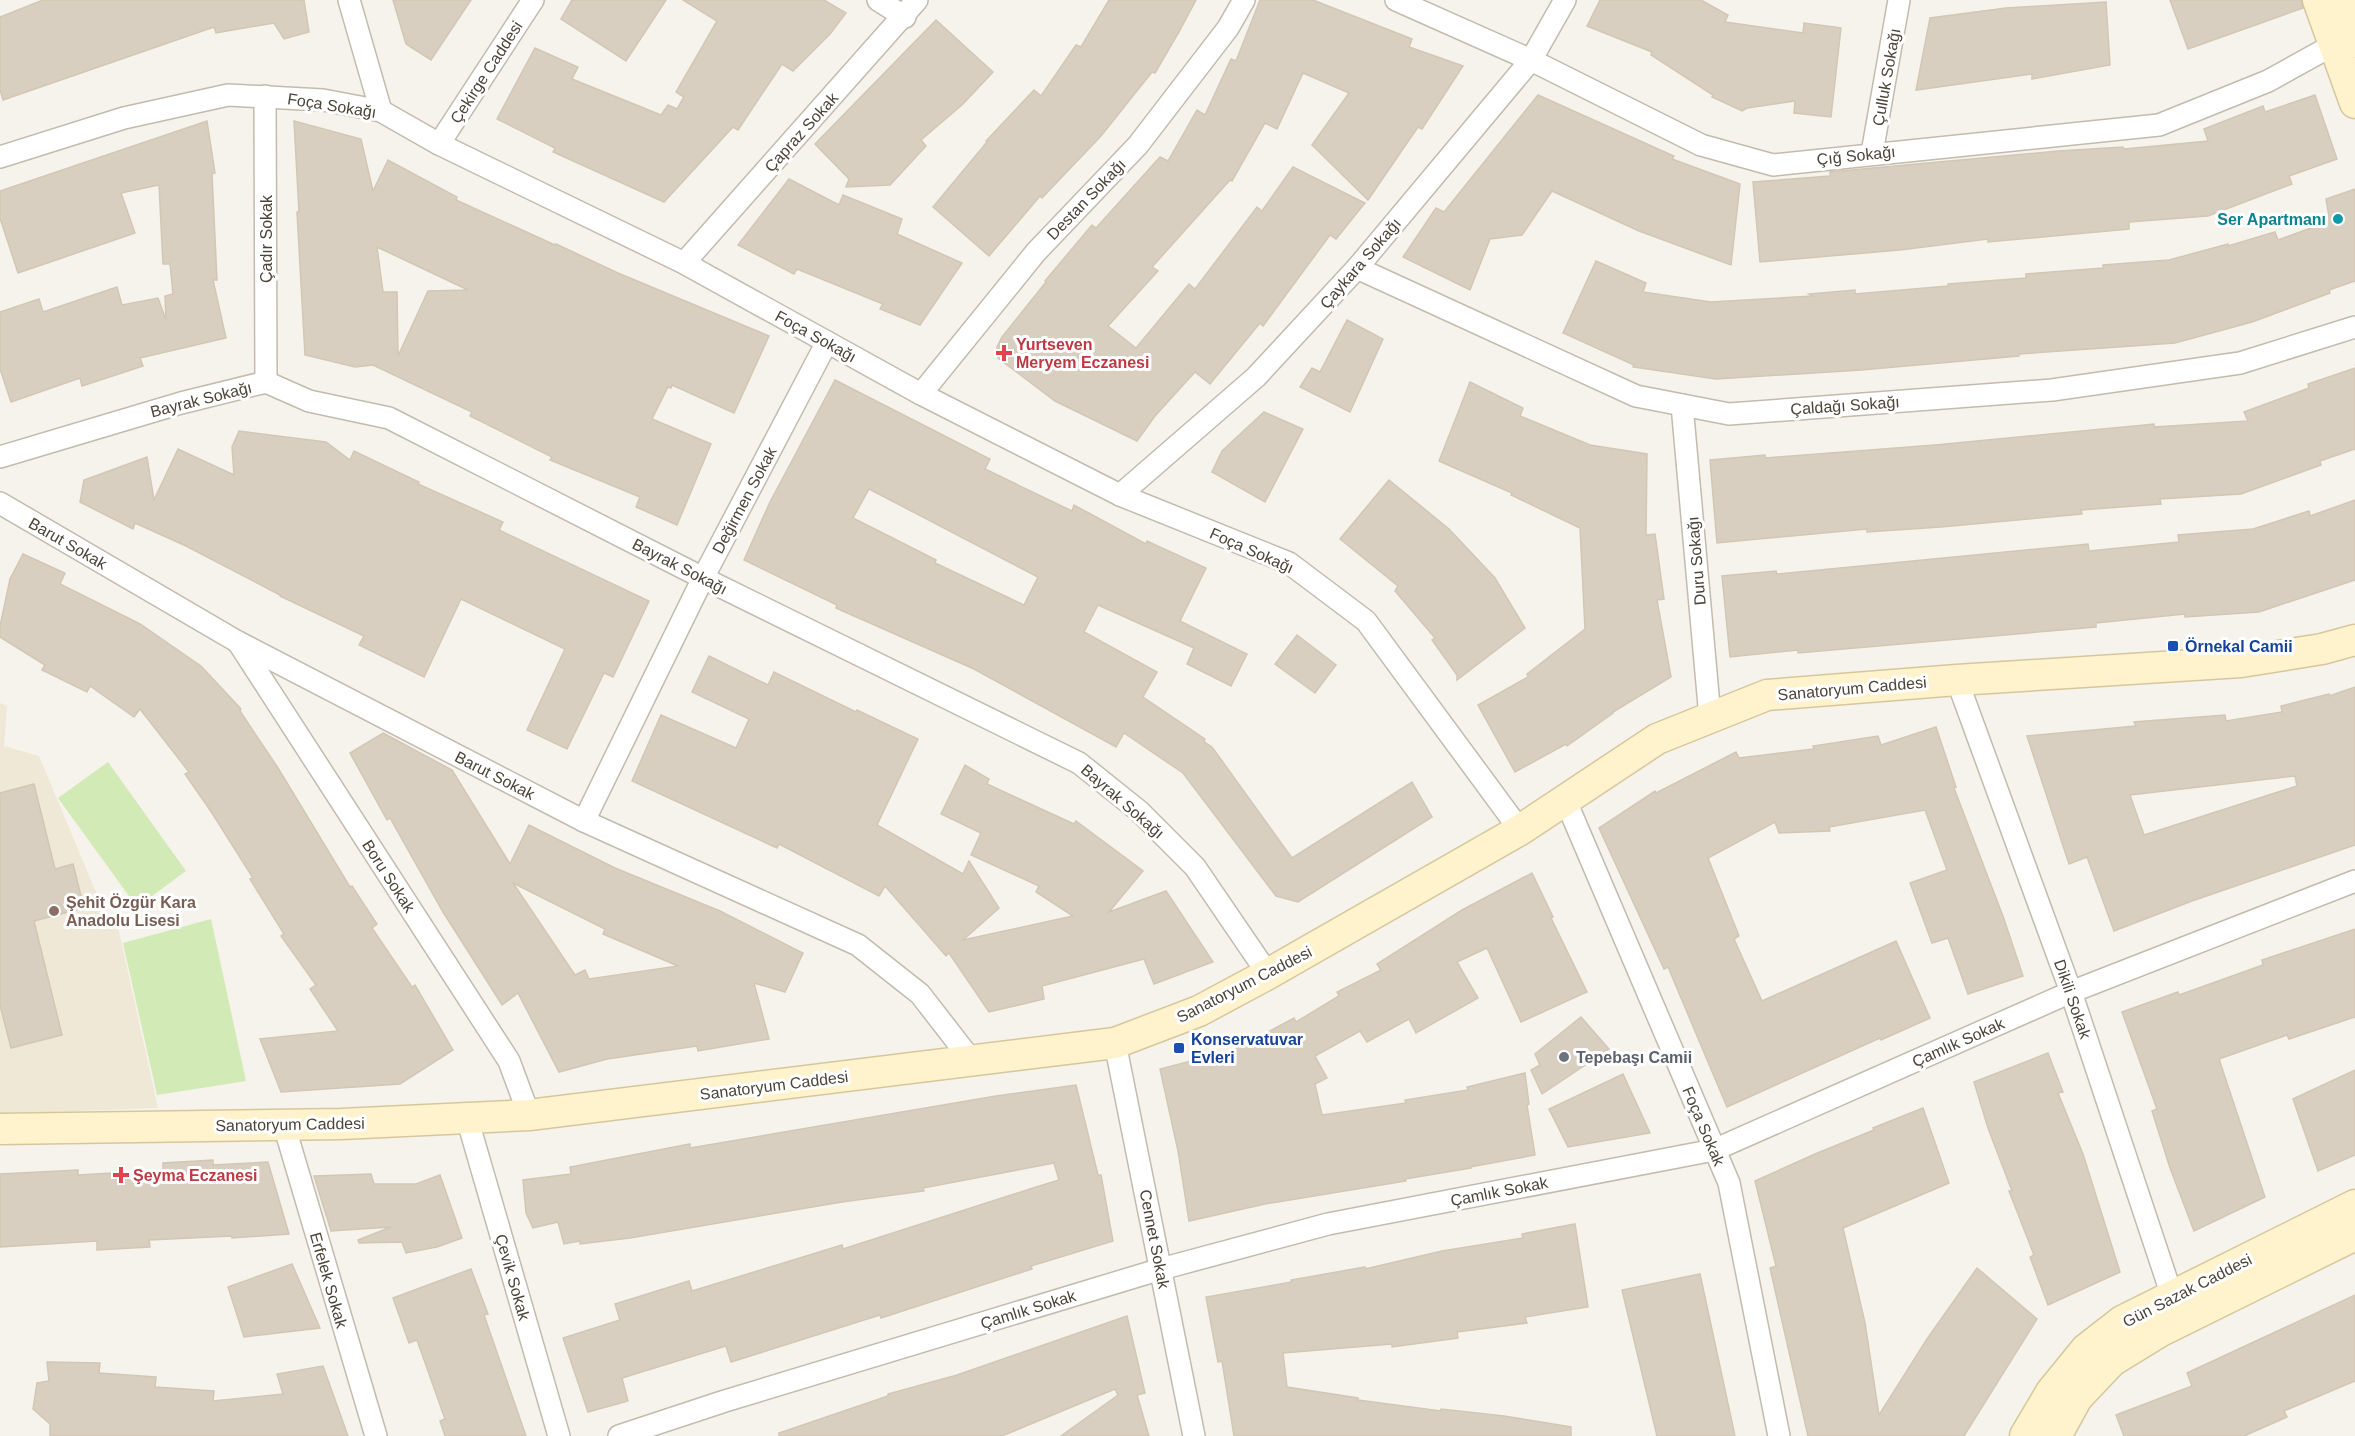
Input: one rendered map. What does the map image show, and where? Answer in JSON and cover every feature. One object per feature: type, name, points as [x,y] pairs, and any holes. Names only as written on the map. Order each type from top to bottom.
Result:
[{"type":"main road","points":[[2318,0],[2344,44]]},
{"type":"main road","points":[[2340,0],[2344,44],[2355,103]]},
{"type":"main road","name":"Sanatoryum Caddesi","points":[[0,1129],[284,1125],[529,1115],[1115,1043],[1199,1011],[1268,974],[1520,830],[1657,739],[1767,695],[2241,662],[2322,649],[2355,640]]},
{"type":"main road","name":"Gün Sazak Caddesi","points":[[2056,1436],[2078,1398],[2112,1361],[2176,1310],[2355,1205]]},
{"type":"main road","name":"Gün Sazak Caddesi","points":[[2025,1436],[2051,1392],[2086,1349],[2122,1321],[2176,1310],[2355,1235]]},
{"type":"street","points":[[349,0],[381,111]]},
{"type":"street","name":"Çekirge Caddesi","points":[[439,144],[533,0]]},
{"type":"street","points":[[878,0],[911,8]]},
{"type":"street","name":"Destan Sokağı","points":[[921,393],[1036,252],[1138,145],[1228,28],[1244,0]]},
{"type":"street","name":"Çığ Sokağı","points":[[1396,0],[1531,60],[1701,145],[1773,165],[2159,125],[2268,81],[2344,44]]},
{"type":"street","name":"Çaykara Sokağı","points":[[1120,495],[1256,377],[1357,268],[1531,60],[1565,0]]},
{"type":"street","name":"Çulluk Sokağı","points":[[1872,153],[1899,0]]},
{"type":"street","name":"Çapraz Sokak","points":[[684,263],[911,8]]},
{"type":"street","name":"Foça Sokağı","points":[[0,157],[124,118],[228,95],[323,100],[381,111],[439,144],[684,263],[921,393],[1120,495],[1289,563],[1366,621],[1520,830]]},
{"type":"street","name":"Çadır Sokak","points":[[265,96],[266,382]]},
{"type":"street","name":"Çaldağı Sokağı","points":[[1357,268],[1636,396],[1729,414],[2052,390],[2240,363],[2355,327]]},
{"type":"street","name":"Değirmen Sokak","points":[[584,821],[703,578],[826,342]]},
{"type":"street","name":"Bayrak Sokağı","points":[[0,457],[180,403],[266,382],[309,401],[388,418],[703,578],[1079,763],[1139,811],[1195,867],[1268,974]]},
{"type":"street","name":"Duru Sokağı","points":[[1682,405],[1710,717]]},
{"type":"street","name":"Barut Sokak","points":[[0,503],[238,642],[584,821],[858,945],[920,994],[972,1061]]},
{"type":"street","name":"Boru Sokak","points":[[238,642],[509,1061],[529,1115]]},
{"type":"street","name":"Dikili Sokak","points":[[1957,680],[2071,992],[2176,1310]]},
{"type":"street","name":"Foça Sokak","points":[[1564,799],[1729,1184],[1779,1436]]},
{"type":"street","name":"Çamlık Sokak","points":[[619,1436],[725,1401],[1161,1269],[1328,1224],[1714,1150],[2071,992],[2355,881]]},
{"type":"street","name":"Cennet Sokak","points":[[1115,1043],[1194,1436]]},
{"type":"street","name":"Çevik Sokak","points":[[467,1118],[560,1436]]},
{"type":"street","name":"Erfelek Sokak","points":[[284,1125],[376,1436]]},
{"type":"shaded area","name":"Şehit Özgür Kara Anadolu Lisesi","points":[[0,703],[7,706],[4,746],[39,756],[95,890],[119,931],[158,1108],[0,1114]]},
{"type":"green space","points":[[108,762],[186,871],[137,907],[58,798]]},
{"type":"green space","points":[[211,919],[246,1081],[157,1095],[123,943]]},
{"type":"building","points":[[43,0],[304,0],[309,32],[284,39],[274,23],[216,33],[214,27],[3,100],[0,90],[0,17]]},
{"type":"building","points":[[393,0],[471,0],[431,60],[406,44]]},
{"type":"building","points":[[572,0],[666,0],[626,61],[561,19]]},
{"type":"building","points":[[683,0],[824,0],[846,13],[830,34],[793,71],[782,64],[738,130],[733,127],[664,202],[553,152],[555,148],[497,119],[535,48],[578,67],[572,79],[661,115],[668,105],[677,109],[684,97],[676,92],[717,21]]},
{"type":"building","points":[[1109,0],[1196,0],[1155,73],[1152,72],[1101,136],[1042,198],[1040,196],[989,256],[933,207],[986,141],[1034,90],[1041,96],[1076,45],[1081,47]]},
{"type":"building","points":[[1260,0],[1313,0],[1412,39],[1409,47],[1463,66],[1422,129],[1418,127],[1368,200],[1312,145],[1349,93],[1303,73],[1277,129],[1265,123],[1232,181],[1230,180],[1152,267],[1158,271],[1108,326],[1136,348],[1189,284],[1195,289],[1257,207],[1262,211],[1293,167],[1365,203],[1336,239],[1330,235],[1263,326],[1260,323],[1210,384],[1195,372],[1155,416],[1137,441],[1055,401],[998,358],[997,347],[1002,337],[1045,281],[1092,225],[1096,228],[1160,157],[1168,161],[1197,110],[1205,115],[1231,59],[1236,61]]},
{"type":"building","points":[[1600,0],[1701,0],[1728,15],[1725,22],[1803,33],[1804,23],[1841,28],[1831,117],[1794,113],[1795,101],[1747,108],[1742,111],[1712,97],[1713,95],[1651,55],[1652,52],[1587,26]]},
{"type":"building","points":[[2170,0],[2301,0],[2303,8],[2188,49]]},
{"type":"building","points":[[2106,2],[2110,65],[2032,79],[2032,74],[1916,90],[1930,18],[2006,8]]},
{"type":"building","points":[[936,20],[993,72],[963,104],[921,140],[926,146],[890,185],[846,187],[849,179],[815,144]]},
{"type":"building","points":[[1538,95],[1674,156],[1672,159],[1740,184],[1731,265],[1639,231],[1552,191],[1522,235],[1490,239],[1470,290],[1403,257],[1436,208],[1444,212]]},
{"type":"building","points":[[2315,95],[2337,159],[2289,176],[2292,184],[2208,216],[2129,222],[2129,229],[1988,242],[1988,239],[1900,250],[1760,262],[1753,182],[1830,176],[1830,172],[2058,151],[2123,147],[2124,149],[2208,141],[2204,129],[2263,106],[2265,112]]},
{"type":"building","points":[[207,121],[215,173],[212,174],[217,280],[213,280],[226,338],[140,358],[143,366],[82,386],[80,378],[11,402],[0,369],[0,312],[39,299],[43,312],[117,287],[122,305],[158,298],[166,320],[165,296],[173,294],[170,264],[163,264],[159,185],[121,193],[135,233],[18,273],[0,218],[0,191]]},
{"type":"building","points":[[294,121],[361,139],[373,191],[388,160],[457,197],[456,200],[618,273],[769,336],[734,413],[672,385],[671,388],[668,387],[652,419],[711,444],[677,525],[636,507],[640,497],[550,460],[552,457],[470,416],[472,412],[373,365],[355,367],[305,355],[297,212],[299,212]],"holes":[[[377,247],[468,290],[428,291],[398,356],[397,292],[383,292]]]},
{"type":"building","points":[[789,179],[839,205],[843,195],[902,219],[897,234],[962,263],[920,325],[880,309],[883,304],[797,269],[794,274],[738,245]]},
{"type":"building","points":[[2355,189],[2355,281],[2329,290],[2330,293],[2252,322],[2175,343],[2019,354],[2019,356],[1861,370],[1716,379],[1633,367],[1634,365],[1563,333],[1596,261],[1646,283],[1643,292],[1711,302],[1813,296],[1809,294],[1855,290],[1855,294],[1948,286],[1948,284],[2026,278],[2026,274],[2169,260],[2275,232],[2278,240],[2322,224],[2320,219],[2329,217],[2326,199]]},
{"type":"building","points":[[1347,320],[1383,339],[1350,412],[1300,387],[1312,368],[1320,372]]},
{"type":"building","points":[[2355,368],[2355,449],[2320,461],[2321,465],[2241,494],[2160,499],[2161,504],[2081,510],[2082,514],[1941,527],[1867,532],[1867,529],[1717,543],[1710,460],[1935,445],[2154,424],[2154,427],[2248,421],[2244,412],[2309,388],[2308,384]]},
{"type":"building","points":[[835,380],[990,459],[985,469],[1072,511],[1074,505],[1146,544],[1147,541],[1206,568],[1180,621],[1247,654],[1231,686],[1187,664],[1194,648],[1098,605],[1084,632],[1157,672],[1143,697],[1205,739],[1204,742],[1212,747],[1292,858],[1412,782],[1432,817],[1298,902],[1276,896],[1183,773],[1124,733],[1116,747],[974,669],[836,608],[837,605],[744,560],[770,502]],"holes":[[[869,489],[1038,577],[1024,605],[935,563],[936,560],[853,518]]]},
{"type":"building","points":[[1470,382],[1523,408],[1520,416],[1590,445],[1647,454],[1646,535],[1655,534],[1664,599],[1657,600],[1671,677],[1613,712],[1567,746],[1566,744],[1515,772],[1478,705],[1528,677],[1527,674],[1585,629],[1580,528],[1511,495],[1512,493],[1439,461]]},
{"type":"building","points":[[1264,412],[1303,429],[1265,502],[1212,472],[1222,451]]},
{"type":"building","points":[[239,431],[326,442],[350,460],[354,451],[419,482],[418,484],[503,522],[499,530],[649,601],[613,677],[604,673],[567,749],[527,730],[565,649],[461,599],[424,677],[359,645],[364,636],[280,596],[186,546],[135,523],[133,529],[80,502],[84,480],[147,457],[154,500],[178,449],[234,475],[232,447]]},
{"type":"building","points":[[1389,480],[1449,529],[1495,578],[1525,628],[1457,680],[1457,675],[1432,640],[1435,638],[1395,591],[1398,586],[1340,539]]},
{"type":"building","points":[[2355,500],[2355,580],[2259,612],[2185,617],[2185,614],[2096,623],[2096,627],[1730,657],[1722,576],[1776,571],[1777,574],[2088,544],[2089,551],[2179,542],[2178,535],[2253,529],[2309,511],[2310,516]]},
{"type":"building","points":[[23,554],[65,573],[60,584],[140,624],[201,666],[241,709],[240,711],[278,768],[350,887],[352,886],[377,924],[372,928],[412,987],[415,985],[453,1050],[400,1084],[281,1092],[260,1039],[338,1031],[310,989],[316,985],[281,936],[284,934],[250,879],[253,878],[185,774],[189,772],[140,709],[134,717],[90,686],[87,692],[42,670],[45,665],[0,637],[0,626],[10,579]]},
{"type":"building","points":[[1297,635],[1336,665],[1315,693],[1275,664]]},
{"type":"building","points":[[709,656],[768,685],[774,672],[918,739],[877,825],[963,874],[969,861],[999,908],[963,940],[1073,916],[1036,892],[1039,886],[971,855],[981,833],[941,814],[965,765],[989,779],[987,784],[1074,824],[1076,821],[1143,871],[1109,912],[1166,891],[1213,962],[1154,984],[1144,959],[1042,986],[1044,999],[989,1012],[949,953],[946,956],[885,886],[879,896],[779,844],[777,848],[632,781],[661,715],[736,748],[749,719],[692,692]]},
{"type":"building","points":[[2355,687],[2355,845],[2192,901],[2114,931],[2087,857],[2069,864],[2027,736],[2136,726],[2134,722],[2225,715],[2226,721],[2282,712],[2281,706],[2329,694],[2329,696]],"holes":[[[2295,776],[2297,786],[2144,835],[2130,795]]]},
{"type":"building","points":[[1936,727],[1956,787],[1954,788],[2004,919],[2023,976],[1968,994],[1948,938],[1932,943],[1910,883],[1947,870],[1925,810],[1829,827],[1830,831],[1779,833],[1775,822],[1708,858],[1739,936],[1734,939],[1762,1001],[1896,941],[1930,1018],[1727,1107],[1668,967],[1664,969],[1599,828],[1655,791],[1656,793],[1736,752],[1739,758],[1814,749],[1813,746],[1878,736],[1881,745]]},
{"type":"building","points":[[383,733],[452,770],[510,864],[529,825],[615,868],[720,911],[803,953],[785,992],[754,983],[769,1039],[698,1051],[697,1046],[607,1059],[559,1072],[518,993],[502,1005],[443,912],[390,818],[387,820],[350,753]],"holes":[[[513,883],[605,929],[603,934],[678,966],[589,979],[585,970],[575,975]]]},
{"type":"building","points":[[34,784],[55,869],[73,864],[84,908],[34,921],[62,1035],[11,1048],[0,1005],[0,793]]},
{"type":"building","points":[[1532,873],[1587,992],[1521,1022],[1487,948],[1457,962],[1478,998],[1416,1033],[1409,1019],[1367,1042],[1360,1031],[1315,1056],[1327,1078],[1315,1084],[1322,1115],[1406,1103],[1405,1100],[1468,1090],[1467,1087],[1525,1073],[1529,1104],[1527,1105],[1535,1155],[1405,1179],[1406,1181],[1265,1204],[1189,1221],[1178,1151],[1160,1069],[1234,1050],[1294,1018],[1296,1022],[1339,996],[1337,992],[1381,970],[1377,964],[1462,910]]},
{"type":"building","points":[[2355,929],[2355,1017],[2289,1039],[2287,1035],[2219,1059],[2265,1197],[2194,1231],[2170,1168],[2152,1111],[2157,1109],[2122,1012],[2178,992],[2179,995],[2263,965],[2262,960]]},
{"type":"building","name":"Tepebaşı Camii","points":[[1581,1017],[1609,1049],[1542,1094],[1531,1070],[1540,1065],[1535,1054]]},
{"type":"building","points":[[2048,1053],[2063,1092],[2058,1093],[2083,1154],[2120,1272],[2048,1305],[2030,1257],[2034,1255],[2009,1191],[2012,1191],[1988,1128],[1974,1082]]},
{"type":"building","points":[[2355,1070],[2355,1155],[2318,1171],[2293,1099]]},
{"type":"building","points":[[1623,1074],[1650,1133],[1568,1147],[1549,1109]]},
{"type":"building","points":[[1076,1085],[1098,1175],[1101,1175],[1113,1241],[1031,1266],[1032,1269],[881,1318],[880,1315],[731,1362],[726,1346],[622,1378],[628,1401],[588,1412],[563,1338],[620,1320],[615,1304],[689,1281],[692,1291],[842,1245],[843,1249],[1059,1180],[1054,1163],[923,1188],[924,1191],[842,1202],[630,1238],[564,1244],[558,1222],[533,1228],[526,1213],[523,1180],[571,1174],[570,1167],[690,1144],[690,1148],[996,1096]]},
{"type":"building","points":[[1923,1108],[1949,1183],[1843,1228],[1865,1323],[1879,1415],[1927,1339],[1977,1268],[2037,1319],[1964,1436],[1808,1436],[1770,1268],[1776,1266],[1755,1181]]},
{"type":"building","points":[[213,1160],[213,1165],[268,1162],[289,1234],[149,1240],[150,1247],[97,1250],[97,1241],[0,1247],[0,1174],[78,1170],[78,1175],[163,1170],[163,1163]]},
{"type":"building","points":[[371,1174],[374,1184],[416,1184],[440,1175],[462,1238],[437,1247],[406,1253],[402,1242],[359,1243],[358,1240],[391,1227],[331,1231],[314,1176]]},
{"type":"building","points":[[1575,1224],[1588,1307],[1525,1317],[1527,1323],[1457,1332],[1458,1338],[1392,1347],[1392,1344],[1283,1353],[1287,1387],[1358,1398],[1358,1400],[1441,1411],[1441,1409],[1504,1416],[1571,1427],[1571,1436],[1234,1436],[1222,1361],[1218,1362],[1206,1297],[1292,1282],[1291,1280],[1365,1267],[1365,1269],[1442,1251],[1523,1238],[1522,1234]]},
{"type":"building","points":[[292,1264],[320,1328],[244,1337],[228,1287]]},
{"type":"building","points":[[471,1269],[488,1314],[484,1315],[526,1436],[445,1436],[440,1421],[445,1419],[417,1340],[409,1343],[393,1298]]},
{"type":"building","points":[[1700,1274],[1735,1436],[1657,1436],[1622,1290]]},
{"type":"building","points":[[2355,1295],[2355,1381],[2284,1411],[2287,1417],[2244,1436],[2124,1436],[2116,1415],[2192,1386],[2187,1373]]},
{"type":"building","points":[[1127,1316],[1145,1393],[1137,1395],[1149,1436],[1061,1436],[1118,1395],[1115,1389],[1002,1436],[779,1436],[779,1433],[888,1396],[888,1394],[957,1375]]},
{"type":"building","points":[[47,1362],[100,1363],[99,1373],[156,1377],[155,1387],[214,1391],[213,1401],[283,1394],[277,1374],[323,1366],[348,1436],[50,1436],[50,1424],[33,1409],[37,1383],[49,1381]]},
{"type":"place","name":"Ser Apartmanı","points":[[2338,219]]},
{"type":"place","name":"Yurtseven Meryem Eczanesi","points":[[1004,353]]},
{"type":"place","name":"Örnekal Camii","points":[[2173,646]]},
{"type":"place","name":"Şehit Özgür Kara Anadolu Lisesi","points":[[54,911]]},
{"type":"place","name":"Konservatuvar Evleri","points":[[1179,1048]]},
{"type":"place","name":"Tepebaşı Camii","points":[[1564,1057]]},
{"type":"place","name":"Şeyma Eczanesi","points":[[121,1175]]}]
